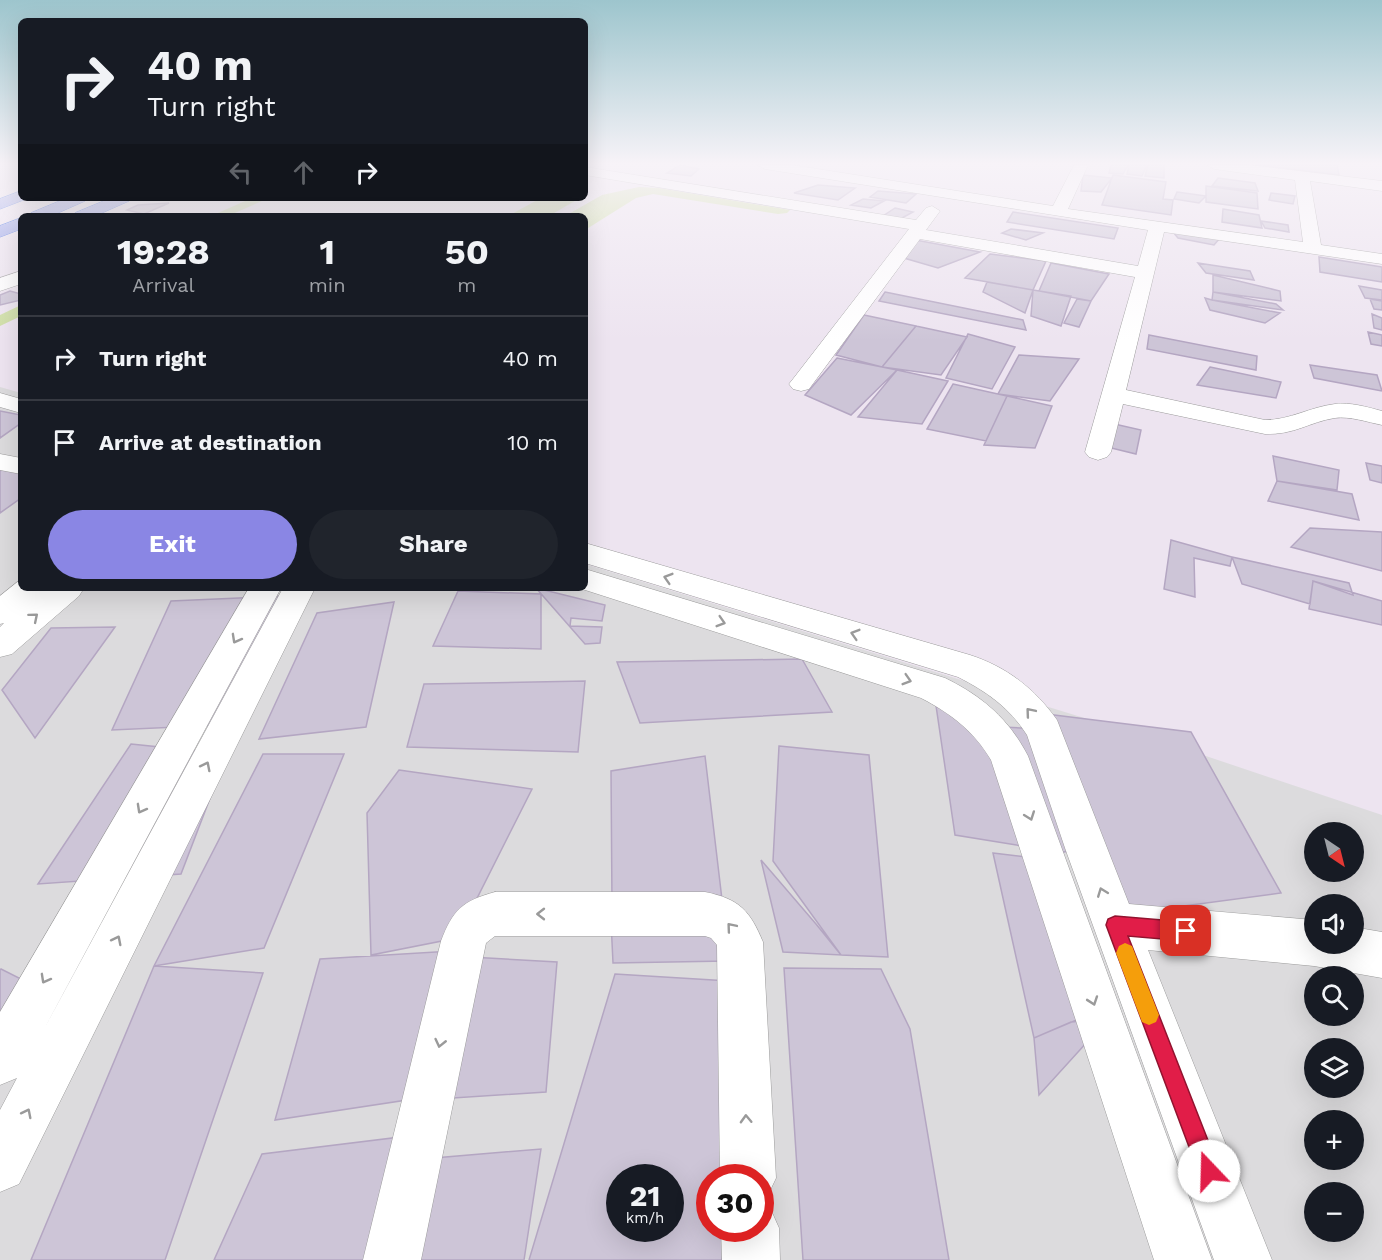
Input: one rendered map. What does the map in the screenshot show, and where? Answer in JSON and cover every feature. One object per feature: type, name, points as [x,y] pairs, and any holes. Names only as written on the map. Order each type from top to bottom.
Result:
[{"type":"highway","points":[[0,232],[18,224]]},
{"type":"highway","points":[[0,250],[18,242]]},
{"type":"street","points":[[890,224],[1146,273]]},
{"type":"street","points":[[801,384],[921,224]]},
{"type":"street","points":[[1136,224],[1382,259]]},
{"type":"street","points":[[1309,224],[1313,249]]},
{"type":"street","points":[[1098,452],[1157,227]]},
{"type":"street","points":[[0,285],[18,278]]},
{"type":"street","points":[[0,381],[18,386]]},
{"type":"street","points":[[1114,395],[1265,427],[1287,428],[1332,411],[1382,418]]},
{"type":"street","points":[[0,400],[18,405]]},
{"type":"street","points":[[0,462],[18,465]]},
{"type":"street","points":[[588,554],[970,668],[993,679],[1031,711],[1044,731],[1115,925],[1243,1260]]},
{"type":"street","points":[[588,580],[933,688],[964,705],[996,735],[1009,756],[1183,1260]]},
{"type":"street","points":[[0,613],[27,591]]},
{"type":"street","points":[[0,645],[64,591]]},
{"type":"street","points":[[0,1060],[263,591]]},
{"type":"street","points":[[0,1165],[297,591]]},
{"type":"street","points":[[392,1260],[464,941],[467,931],[484,916],[495,914],[705,914],[728,921],[736,930],[741,942],[748,1164]]},
{"type":"street","points":[[1115,925],[1304,942]]},
{"type":"street","points":[[1364,952],[1382,955]]},
{"type":"street","points":[[750,1242],[751,1260]]},
{"type":"shaded area","points":[[0,387],[18,392],[18,591],[588,591],[588,565],[1185,749],[1382,815],[1382,1260],[0,1260]]},
{"type":"building","points":[[1018,224],[1090,224],[1118,228],[1114,239]]},
{"type":"building","points":[[1234,224],[1261,224],[1262,228]]},
{"type":"building","points":[[1263,224],[1288,225],[1289,232],[1265,228]]},
{"type":"building","points":[[1011,229],[1043,233],[1026,240],[1002,233]]},
{"type":"building","points":[[1173,232],[1220,238],[1214,245],[1178,238]]},
{"type":"building","points":[[910,239],[980,252],[938,268],[897,256]]},
{"type":"building","points":[[990,254],[1046,261],[1033,290],[965,278]]},
{"type":"building","points":[[1319,257],[1382,267],[1382,282],[1320,272]]},
{"type":"building","points":[[1051,263],[1109,274],[1091,301],[1039,291]]},
{"type":"building","points":[[1198,263],[1250,271],[1254,280],[1206,273]]},
{"type":"building","points":[[1213,275],[1280,291],[1281,301],[1213,292]]},
{"type":"building","points":[[987,282],[1033,290],[1025,313],[983,292]]},
{"type":"building","points":[[1359,286],[1382,290],[1382,300],[1365,298]]},
{"type":"building","points":[[1033,290],[1071,296],[1061,326],[1031,316]]},
{"type":"building","points":[[10,291],[18,293],[18,301],[0,305],[0,295]]},
{"type":"building","points":[[885,292],[1023,320],[1026,330],[879,301]]},
{"type":"building","points":[[1213,292],[1276,304],[1283,310],[1212,300]]},
{"type":"building","points":[[1205,298],[1280,313],[1265,323],[1210,310]]},
{"type":"building","points":[[1077,299],[1091,301],[1079,327],[1064,323]]},
{"type":"building","points":[[1370,299],[1382,301],[1382,310],[1374,309]]},
{"type":"building","points":[[1372,314],[1382,318],[1382,330],[1374,328]]},
{"type":"building","points":[[864,315],[916,326],[882,367],[836,355]]},
{"type":"building","points":[[916,326],[967,337],[941,375],[882,367]]},
{"type":"building","points":[[1368,332],[1382,335],[1382,346],[1371,344]]},
{"type":"building","points":[[968,334],[1015,347],[992,389],[946,378]]},
{"type":"building","points":[[1149,335],[1257,356],[1256,370],[1147,349]]},
{"type":"building","points":[[1019,355],[1079,359],[1050,401],[998,394]]},
{"type":"building","points":[[837,358],[897,370],[851,415],[805,395]]},
{"type":"building","points":[[1310,365],[1377,375],[1382,391],[1314,378]]},
{"type":"building","points":[[1210,367],[1281,382],[1276,398],[1197,385]]},
{"type":"building","points":[[897,370],[948,381],[922,424],[858,417]]},
{"type":"building","points":[[953,384],[1007,396],[986,441],[927,429]]},
{"type":"building","points":[[1007,396],[1052,406],[1035,448],[984,445]]},
{"type":"building","points":[[0,411],[18,414],[18,425],[0,438]]},
{"type":"building","points":[[1110,423],[1141,430],[1136,454],[1103,446]]},
{"type":"building","points":[[1273,456],[1339,470],[1337,490],[1277,481]]},
{"type":"building","points":[[18,461],[18,500],[0,513],[0,471]]},
{"type":"building","points":[[1366,463],[1382,466],[1382,483],[1370,480]]},
{"type":"building","points":[[1277,481],[1352,494],[1359,520],[1268,501]]},
{"type":"building","points":[[1310,528],[1382,532],[1382,571],[1291,547]]},
{"type":"building","points":[[1171,540],[1232,557],[1230,566],[1194,558],[1195,597],[1164,589]]},
{"type":"building","points":[[1232,557],[1349,583],[1353,595],[1313,581],[1310,604],[1242,584]]},
{"type":"building","points":[[1313,581],[1382,601],[1382,625],[1309,609]]},
{"type":"building","points":[[458,591],[541,594],[541,649],[433,646]]},
{"type":"building","points":[[539,591],[548,591],[605,605],[602,621],[571,618],[570,626],[602,627],[600,643],[585,644]]},
{"type":"building","points":[[309,595],[244,724],[112,730],[171,601]]},
{"type":"building","points":[[394,602],[366,727],[259,739],[317,613]]},
{"type":"building","points":[[115,627],[35,738],[2,690],[51,628]]},
{"type":"building","points":[[802,659],[832,712],[640,723],[617,662]]},
{"type":"building","points":[[585,681],[578,752],[407,747],[424,684]]},
{"type":"building","points":[[934,692],[984,726],[1022,846],[955,835]]},
{"type":"building","points":[[1038,713],[1191,732],[1281,893],[1131,913]]},
{"type":"building","points":[[1001,727],[1040,729],[1081,848],[1047,856]]},
{"type":"building","points":[[131,744],[227,754],[181,874],[38,884]]},
{"type":"building","points":[[779,746],[869,755],[888,957],[841,955],[773,861]]},
{"type":"building","points":[[263,754],[344,754],[264,948],[154,966]]},
{"type":"building","points":[[705,756],[723,908],[612,904],[611,771]]},
{"type":"building","points":[[399,770],[532,789],[457,938],[371,955],[367,813]]},
{"type":"building","points":[[993,853],[1043,859],[1093,1013],[1034,1038]]},
{"type":"building","points":[[761,860],[816,924],[841,955],[783,952]]},
{"type":"building","points":[[611,921],[722,933],[727,961],[613,963]]},
{"type":"building","points":[[452,951],[420,1098],[275,1120],[320,959]]},
{"type":"building","points":[[470,957],[557,962],[546,1092],[438,1099]]},
{"type":"building","points":[[154,966],[263,973],[165,1260],[31,1260]]},
{"type":"building","points":[[784,968],[881,969],[910,1029],[949,1260],[803,1260]]},
{"type":"building","points":[[0,970],[25,981],[0,1029]]},
{"type":"building","points":[[615,974],[729,981],[735,1164],[696,1164],[696,1242],[725,1242],[722,1260],[529,1260]]},
{"type":"building","points":[[1097,1020],[1098,1030],[1039,1095],[1034,1038],[1071,1022]]},
{"type":"building","points":[[409,1136],[379,1260],[214,1260],[262,1154]]},
{"type":"building","points":[[541,1149],[524,1260],[408,1260],[434,1158]]},
{"type":"waterway","points":[[0,321],[18,312]]},
{"type":"slow traffic","points":[[1125,953],[1149,1015]]},
{"type":"route","points":[[1186,931],[1115,925],[1209,1171]]}]
